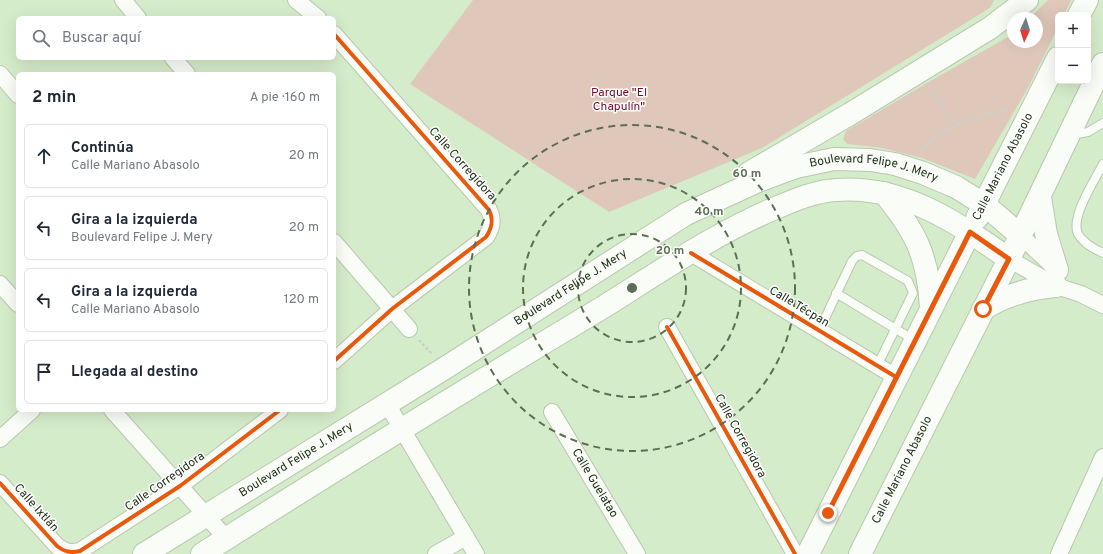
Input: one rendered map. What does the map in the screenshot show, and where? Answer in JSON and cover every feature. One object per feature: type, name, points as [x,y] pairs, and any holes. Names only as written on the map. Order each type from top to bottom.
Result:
[{"type":"main road","points":[[686,214],[743,176],[850,114],[990,28],[1027,0]]},
{"type":"main road","points":[[1081,12],[1087,0]]},
{"type":"main road","name":"Calle Mariano Abasolo","points":[[808,554],[896,377],[905,335],[931,307],[985,205],[1055,64]]},
{"type":"main road","name":"Calle Mariano Abasolo","points":[[860,554],[1021,236],[1103,64]]},
{"type":"main road","points":[[834,159],[837,173],[834,190]]},
{"type":"main road","name":"Boulevard Felipe J. Mery","points":[[144,554],[445,368],[686,214],[764,178],[796,167],[834,159],[870,160],[895,164],[956,187],[985,205],[1021,236]]},
{"type":"main road","name":"Boulevard Felipe J. Mery","points":[[202,554],[402,428],[691,253],[763,213],[795,200],[834,190],[860,189],[884,193],[924,206],[970,232],[1009,259]]},
{"type":"main road","points":[[884,193],[904,218],[916,239],[924,259],[929,282],[931,307]]},
{"type":"main road","points":[[983,309],[998,300],[1040,287],[1056,278],[1046,234],[1040,197]]},
{"type":"street","points":[[123,0],[136,16]]},
{"type":"street","points":[[296,0],[316,16]]},
{"type":"street","name":"Calle Corregidora","points":[[336,36],[489,210],[492,216],[491,230],[486,237],[392,309],[336,359]]},
{"type":"street","points":[[175,60],[185,72]]},
{"type":"street","points":[[0,74],[16,93]]},
{"type":"street","points":[[1021,236],[1056,278]]},
{"type":"street","points":[[336,244],[410,330]]},
{"type":"street","name":"Calle Técpan","points":[[691,253],[896,377]]},
{"type":"street","points":[[1009,259],[1056,278],[1081,294],[1103,305]]},
{"type":"street","points":[[0,284],[16,302]]},
{"type":"street","name":"Calle Corregidora","points":[[667,327],[795,554]]},
{"type":"street","points":[[387,404],[476,554]]},
{"type":"street","points":[[0,439],[30,412]]},
{"type":"street","points":[[114,412],[226,538]]},
{"type":"street","name":"Calle Corregidora","points":[[56,546],[71,553],[80,551],[180,486],[277,412]]},
{"type":"street","name":"Calle Guelatao","points":[[552,412],[637,554]]},
{"type":"street","points":[[1059,554],[1103,457]]},
{"type":"street","name":"Calle Ixtlán","points":[[0,483],[56,546]]},
{"type":"street","points":[[436,554],[466,537]]},
{"type":"lane","points":[[1069,136],[1101,127]]},
{"type":"lane","points":[[1103,164],[1080,211],[1076,228],[1082,239],[1103,253]]},
{"type":"lane","points":[[819,331],[852,261],[857,256],[862,255],[908,282],[913,293],[905,335],[877,366]]},
{"type":"lane","points":[[836,293],[905,335]]},
{"type":"path","points":[[917,72],[957,125]]},
{"type":"path","points":[[913,170],[932,136],[957,125],[1002,110],[1015,110],[1030,113]]},
{"type":"path","points":[[410,330],[445,368]]},
{"type":"green space","name":"Parque \"El Chapulín\"","points":[[473,0],[994,0],[990,8],[762,148],[609,212],[410,84]]},
{"type":"green space","points":[[1048,0],[1071,0],[1065,12],[1055,12],[1055,33],[1029,86],[975,179],[922,158],[882,148],[847,144],[843,139],[846,131],[1007,37],[1007,48],[1043,48],[1043,12],[1036,12]]},
{"type":"cycle path","points":[[336,36],[489,210],[492,221],[490,230],[486,237],[392,309],[336,359]]},
{"type":"cycle path","points":[[691,253],[896,377]]},
{"type":"cycle path","points":[[667,327],[795,554]]},
{"type":"cycle path","points":[[0,483],[57,546],[68,552],[80,551],[180,486],[277,412]]},
{"type":"route","points":[[828,513],[970,232],[1009,259],[983,309]]}]
